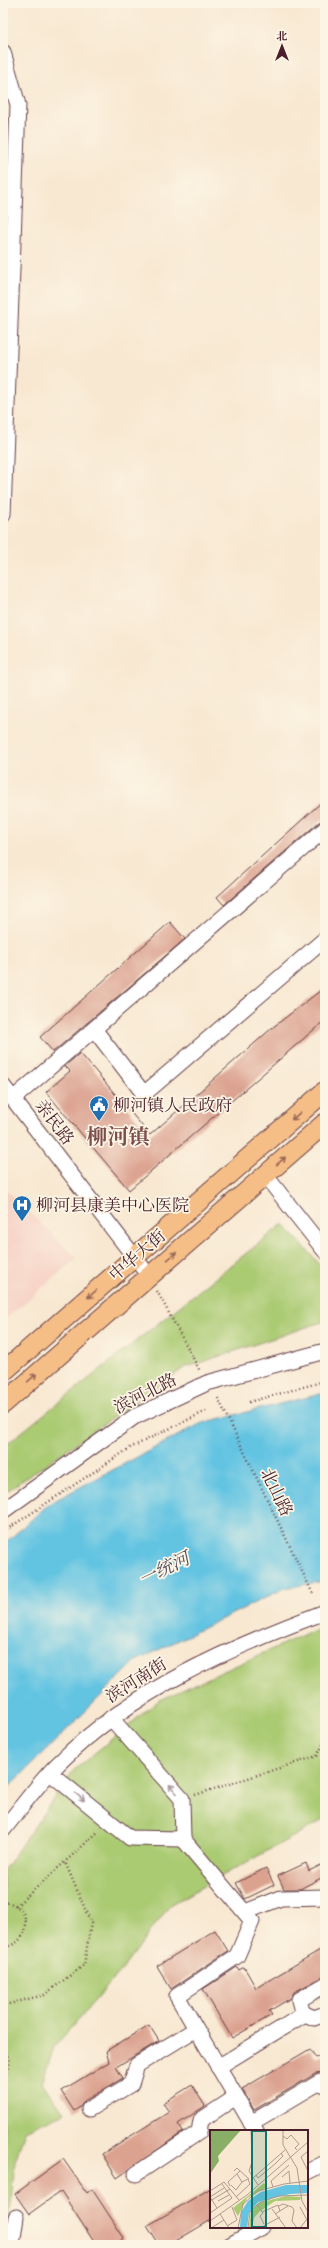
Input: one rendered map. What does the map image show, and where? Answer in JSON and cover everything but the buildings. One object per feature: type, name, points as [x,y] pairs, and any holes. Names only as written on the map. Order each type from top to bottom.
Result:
[{"type":"main road","name":"中华大街","points":[[3,1372],[325,1091]]},
{"type":"main road","name":"中华大街","points":[[3,1404],[325,1122]]},
{"type":"street","points":[[3,52],[18,106],[3,514]]},
{"type":"street","points":[[13,1099],[325,829]]},
{"type":"street","points":[[94,1029],[144,1094],[325,939]]},
{"type":"street","name":"亲民路","points":[[3,1086],[149,1276]]},
{"type":"street","points":[[265,1175],[325,1251]]},
{"type":"street","name":"滨河北路","points":[[3,1511],[134,1417],[207,1383],[325,1351]]},
{"type":"street","name":"滨河南街","points":[[3,1830],[64,1758],[111,1718],[160,1685],[222,1655],[325,1612]]},
{"type":"street","points":[[111,1718],[182,1799],[183,1839],[252,1921],[237,1956],[177,1996],[236,2098],[254,2127],[320,2082],[325,2085]]},
{"type":"street","points":[[50,1773],[130,1838],[183,1839]]},
{"type":"street","points":[[245,1912],[281,1898],[325,1897]]},
{"type":"street","points":[[325,1986],[299,2000],[303,2013],[314,2018],[325,2014]]},
{"type":"street","points":[[218,2067],[303,2015],[303,2013]]},
{"type":"street","points":[[89,2109],[131,2084],[138,2065],[196,2029]]},
{"type":"street","points":[[136,2174],[199,2132],[201,2120],[236,2098]]},
{"type":"street","points":[[308,2172],[325,2163]]},
{"type":"street","points":[[12,2245],[16,2217]]},
{"type":"street","points":[[230,2245],[260,2228]]},
{"type":"path","name":"北山路","points":[[149,1276],[207,1383],[218,1398],[314,1596]]},
{"type":"path","points":[[249,1402],[325,1381]]},
{"type":"path","points":[[3,1532],[130,1448],[206,1411]]},
{"type":"path","points":[[182,1799],[317,1756],[325,1741]]},
{"type":"path","points":[[16,1906],[110,1822]]},
{"type":"path","points":[[3,2012],[4,2005],[44,1995],[84,1965],[91,1923],[65,1862]]},
{"type":"path","points":[[3,1902],[16,1906],[22,1912],[26,1928],[24,1936],[18,1942],[3,1947]]},
{"type":"path","points":[[3,2048],[9,2057],[9,2067],[3,2077]]},
{"type":"shaded area","name":"柳河县康美中心医院","points":[[3,1187],[77,1258],[3,1321]]},
{"type":"green space","points":[[283,1224],[325,1270],[325,1321],[184,1368],[3,1494],[3,1447]]},
{"type":"green space","points":[[325,1625],[325,1819],[171,1904],[120,1972],[54,2047],[42,2083],[64,2113],[25,2131],[15,2161],[7,2245],[3,2245],[3,1871],[73,1771],[158,1701]]},
{"type":"water","name":"一统河","points":[[325,1393],[325,1581],[285,1588],[136,1661],[3,1793],[3,1545],[50,1503],[202,1423]]},
{"type":"place","name":"柳河镇人民政府","points":[[99,1122]]},
{"type":"place","name":"柳河县康美中心医院","points":[[22,1222]]},
{"type":"district","name":"柳河镇","points":[[118,1137]]}]
